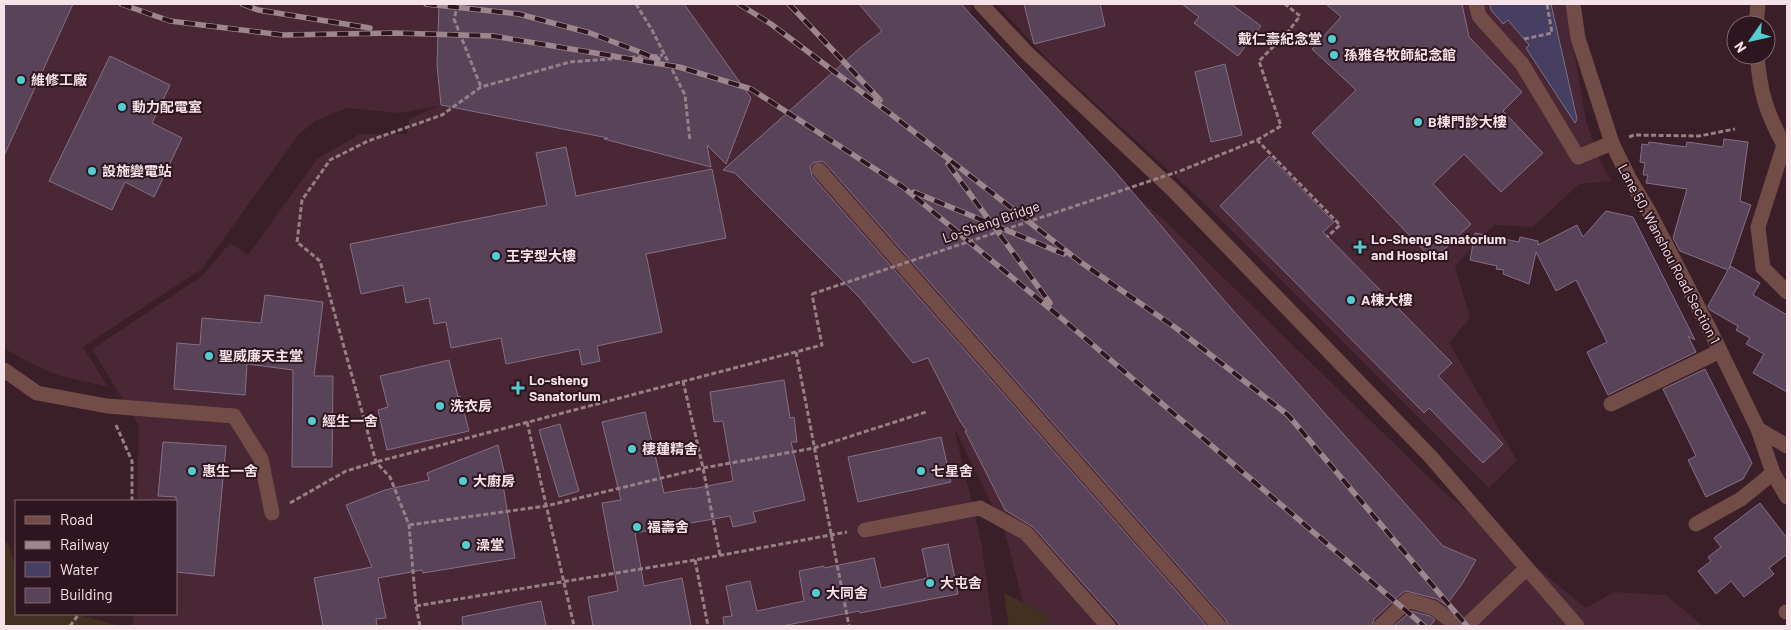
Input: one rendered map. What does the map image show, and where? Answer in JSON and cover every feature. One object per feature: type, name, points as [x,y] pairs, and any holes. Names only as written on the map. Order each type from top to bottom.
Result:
[{"type":"street","points":[[981,4],[1026,52],[1173,190],[1430,456],[1577,626]]},
{"type":"street","points":[[1476,4],[1479,16],[1522,64],[1578,157],[1612,142]]},
{"type":"street","name":"Lane 50, Wanshou Road Section 1","points":[[1573,4],[1578,38],[1612,142],[1720,351],[1758,429],[1773,473],[1787,497]]},
{"type":"street","points":[[1757,65],[1759,82],[1770,119],[1786,146],[1758,228],[1763,268],[1787,292]]},
{"type":"street","points":[[819,170],[1220,626]]},
{"type":"street","points":[[1611,404],[1720,351]]},
{"type":"street","points":[[4,370],[37,394],[107,406],[234,416],[261,459],[272,513]]},
{"type":"street","points":[[1758,429],[1787,446]]},
{"type":"street","points":[[1696,524],[1741,499],[1773,473]]},
{"type":"street","points":[[865,530],[980,508],[1026,534],[1108,626]]},
{"type":"street","points":[[1466,626],[1527,568]]},
{"type":"street","points":[[1382,626],[1408,600],[1434,608],[1458,626]]},
{"type":"path","points":[[458,4],[454,19],[481,87]]},
{"type":"path","points":[[636,4],[652,30],[685,96],[690,141]]},
{"type":"path","name":"Lo-Sheng Bridge","points":[[796,352],[822,345],[812,294],[1178,172],[1258,140],[1280,126],[1258,62],[1288,32],[1300,16],[1285,4]]},
{"type":"path","points":[[1524,40],[1552,33],[1547,4]]},
{"type":"path","points":[[420,626],[416,606],[409,525],[390,477],[376,462],[320,260],[297,242],[302,200],[330,160],[368,141],[442,115],[481,87],[570,62],[664,55]]},
{"type":"path","points":[[1612,142],[1634,136],[1700,136],[1735,128]]},
{"type":"path","points":[[1258,140],[1340,225],[1327,237]]},
{"type":"path","points":[[272,513],[346,471],[796,352],[849,626]]},
{"type":"path","points":[[683,381],[720,555]]},
{"type":"path","points":[[107,406],[132,461],[132,500]]},
{"type":"path","points":[[409,525],[546,506],[703,468],[814,448],[926,412]]},
{"type":"path","points":[[527,422],[574,626]]},
{"type":"path","points":[[416,606],[694,560],[832,534],[865,530]]},
{"type":"path","points":[[694,560],[708,626]]},
{"type":"path","points":[[70,626],[78,615]]},
{"type":"shaded area","points":[[4,4],[968,4],[973,9],[943,29],[982,76],[1161,217],[1443,491],[1586,608],[1614,592],[1666,595],[1703,626],[1029,626],[1004,529],[954,428],[981,541],[993,626],[133,626],[134,615],[178,615],[178,500],[137,500],[139,426],[92,349],[202,276],[230,243],[248,255],[317,159],[360,134],[407,134],[409,119],[438,106],[399,113],[347,108],[317,120],[299,134],[202,269],[83,347],[108,387],[57,375],[26,361],[4,348]]},
{"type":"shaded area","name":"Lo-Sheng Sanatorium and Hospital","points":[[996,4],[1566,4],[1586,121],[1599,158],[1611,181],[1579,184],[1533,227],[1494,225],[1455,266],[1470,318],[1449,343],[1517,460],[1489,488],[1204,203],[1049,61]]},
{"type":"shaded area","points":[[4,543],[8,543],[15,564],[15,615],[80,615],[120,626],[4,626]]},
{"type":"shaded area","points":[[1004,593],[1046,614],[1048,626],[1009,626]]},
{"type":"water","points":[[1490,4],[1551,4],[1577,119],[1575,123],[1526,48],[1529,45],[1508,20],[1503,24],[1491,10]]},
{"type":"building","name":"維修工廠","points":[[4,4],[73,4],[4,156]]},
{"type":"building","points":[[439,4],[684,4],[751,98],[726,164],[707,145],[711,167],[604,139],[608,138],[441,105],[437,65]]},
{"type":"building","points":[[859,4],[961,4],[1114,170],[1222,298],[1443,546],[1476,560],[1462,584],[1446,605],[1437,599],[1406,591],[1374,619],[1372,626],[1228,626],[1226,620],[826,164],[822,161],[813,163],[810,167],[812,176],[1207,626],[1121,626],[1033,527],[1005,510],[965,431],[967,431],[928,358],[913,363],[859,297],[735,173],[723,170],[860,48],[882,31]]},
{"type":"building","points":[[1024,4],[1100,4],[1105,26],[1034,44]]},
{"type":"building","points":[[1182,4],[1231,4],[1261,26],[1238,56],[1194,23],[1199,17]]},
{"type":"building","name":"B棟門診大樓","points":[[1326,4],[1462,4],[1469,37],[1522,92],[1503,111],[1543,153],[1501,192],[1464,154],[1433,184],[1471,224],[1433,260],[1312,133],[1356,90],[1312,49],[1341,17]]},
{"type":"building","points":[[110,56],[170,85],[152,123],[182,138],[154,197],[125,182],[112,210],[49,181]]},
{"type":"building","points":[[1225,64],[1242,135],[1211,142],[1195,72]]},
{"type":"building","points":[[1724,139],[1748,142],[1740,201],[1751,205],[1730,266],[1760,283],[1753,295],[1787,315],[1787,392],[1753,373],[1764,354],[1746,344],[1750,338],[1736,330],[1738,326],[1710,310],[1708,306],[1728,270],[1680,251],[1673,238],[1687,189],[1646,183],[1648,175],[1643,175],[1645,163],[1640,162],[1642,144],[1648,145],[1649,142],[1686,147],[1687,142],[1723,147]]},
{"type":"building","name":"王字型大樓","points":[[566,147],[576,196],[712,169],[726,238],[646,254],[662,332],[597,346],[600,361],[582,365],[579,349],[506,364],[501,338],[451,348],[446,322],[434,324],[429,298],[406,303],[403,285],[361,294],[350,244],[547,205],[536,153]]},
{"type":"building","name":"A棟大樓","points":[[1269,156],[1334,222],[1323,232],[1452,363],[1438,376],[1503,444],[1483,463],[1429,408],[1424,413],[1220,206]]},
{"type":"building","points":[[1606,211],[1633,217],[1695,340],[1688,336],[1696,352],[1608,395],[1587,352],[1607,342],[1576,280],[1556,291],[1536,252],[1529,284],[1503,274],[1504,270],[1496,269],[1497,266],[1470,260],[1475,233],[1519,242],[1520,237],[1538,241],[1538,245],[1577,225],[1583,237]]},
{"type":"building","points":[[265,295],[323,302],[314,376],[333,376],[332,467],[292,467],[293,370],[247,364],[245,395],[174,389],[177,343],[200,345],[202,318],[261,323]]},
{"type":"building","name":"洗衣房","points":[[449,360],[469,431],[387,450],[378,410],[388,407],[380,376]]},
{"type":"building","points":[[1705,369],[1752,463],[1743,479],[1706,497],[1688,460],[1696,456],[1663,389]]},
{"type":"building","points":[[784,380],[790,418],[794,417],[797,442],[791,442],[805,500],[753,512],[756,522],[733,527],[730,516],[635,533],[644,586],[682,578],[691,626],[593,626],[588,597],[618,591],[602,503],[621,500],[602,422],[645,412],[664,493],[733,481],[723,421],[714,422],[710,392]]},
{"type":"building","points":[[560,424],[579,491],[559,497],[539,430]]},
{"type":"building","name":"七星舍","points":[[941,437],[951,482],[858,502],[848,457]]},
{"type":"building","points":[[163,442],[226,446],[214,576],[178,572],[178,500],[176,500],[176,497],[158,496]]},
{"type":"building","points":[[498,445],[507,485],[503,485],[515,558],[423,573],[422,570],[378,578],[386,618],[376,619],[377,626],[323,626],[314,578],[372,567],[346,505],[385,490],[429,480],[427,473]]},
{"type":"building","points":[[1760,503],[1787,538],[1787,554],[1769,568],[1774,574],[1744,597],[1731,581],[1716,594],[1698,571],[1711,561],[1708,557],[1721,547],[1714,538]]},
{"type":"building","points":[[948,544],[958,594],[782,626],[724,626],[723,617],[732,616],[726,586],[750,581],[757,611],[804,601],[799,571],[874,558],[881,588],[928,578],[922,549]]},
{"type":"building","points":[[541,601],[546,626],[463,626],[462,617]]},
{"type":"building","points":[[1411,611],[1430,616],[1435,620],[1430,626],[1394,626]]},
{"type":"railway","points":[[121,4],[170,21],[283,35],[394,33],[493,36],[679,67],[751,89],[903,187],[1060,317],[1424,626]]},
{"type":"railway","points":[[242,4],[258,10],[370,28]]},
{"type":"railway","points":[[426,4],[519,14],[590,33],[658,59]]},
{"type":"railway","points":[[739,4],[771,24],[900,121],[1079,261],[1176,328],[1288,415],[1467,626]]},
{"type":"railway","points":[[789,4],[880,100]]},
{"type":"railway","points":[[948,164],[1050,303]]},
{"type":"railway","points":[[914,192],[1064,254]]},
{"type":"place","name":"戴仁壽紀念堂","points":[[1332,39]]},
{"type":"place","name":"孫雅各牧師紀念館","points":[[1334,55]]},
{"type":"place","name":"維修工廠","points":[[21,80]]},
{"type":"place","name":"動力配電室","points":[[122,107]]},
{"type":"place","name":"B棟門診大樓","points":[[1418,122]]},
{"type":"place","name":"設施變電站","points":[[92,171]]},
{"type":"place","name":"Lo-Sheng Sanatorium and Hospital","points":[[1360,247]]},
{"type":"place","name":"王字型大樓","points":[[496,256]]},
{"type":"place","name":"A棟大樓","points":[[1351,300]]},
{"type":"place","name":"聖威廉天主堂","points":[[209,356]]},
{"type":"place","name":"Lo-sheng Sanatorium","points":[[518,388]]},
{"type":"place","name":"洗衣房","points":[[440,406]]},
{"type":"place","name":"經生一舍","points":[[312,421]]},
{"type":"place","name":"棲蓮精舍","points":[[632,449]]},
{"type":"place","name":"惠生一舍","points":[[192,471]]},
{"type":"place","name":"七星舍","points":[[921,471]]},
{"type":"place","name":"大廚房","points":[[463,481]]},
{"type":"place","name":"福壽舍","points":[[637,527]]},
{"type":"place","name":"澡堂","points":[[466,545]]},
{"type":"place","name":"大屯舍","points":[[930,583]]},
{"type":"place","name":"大同舍","points":[[816,593]]}]
